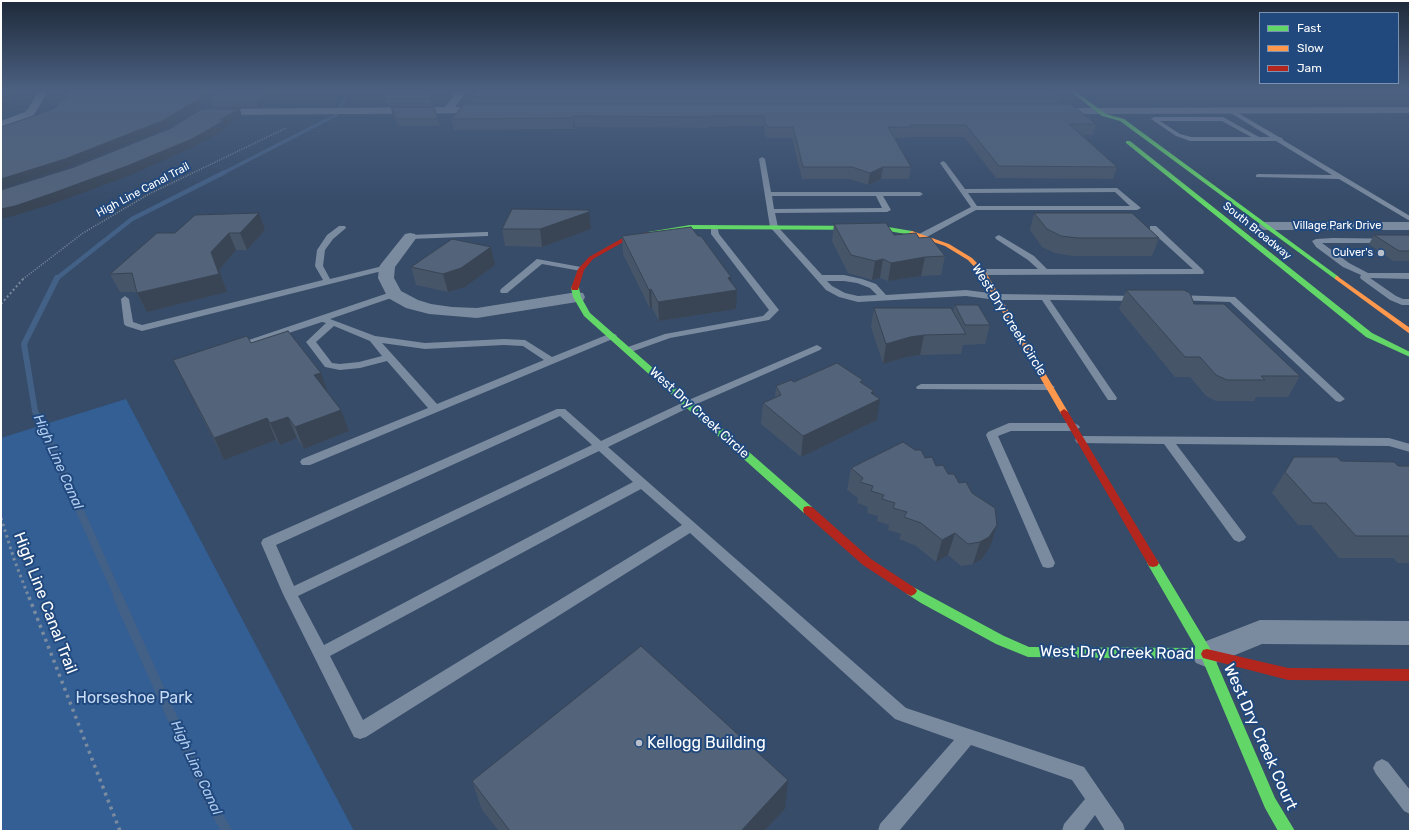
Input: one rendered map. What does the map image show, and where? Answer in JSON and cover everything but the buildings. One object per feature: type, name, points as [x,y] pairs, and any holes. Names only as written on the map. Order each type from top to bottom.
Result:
[{"type":"street","name":"South Broadway","points":[[1134,129],[1410,332]]},
{"type":"street","name":"South Broadway","points":[[1119,136],[1369,335],[1410,355]]},
{"type":"street","name":"Village Park Drive","points":[[1265,226],[1410,226]]},
{"type":"street","name":"West Dry Creek Circle","points":[[1028,652],[1000,640],[925,600],[867,562],[587,314],[576,297],[575,286],[581,269],[591,258],[623,240],[642,234],[674,228],[867,227],[896,230],[922,236],[947,244],[960,251],[983,272],[1206,654]]},
{"type":"street","points":[[410,237],[387,267],[386,278],[394,294],[406,302],[429,309],[477,313],[576,297]]},
{"type":"street","name":"West Dry Creek Road","points":[[1206,654],[1260,632],[1410,633]]},
{"type":"street","name":"West Dry Creek Road","points":[[1028,652],[1206,654],[1288,674],[1410,674]]},
{"type":"street","name":"West Dry Creek Court","points":[[1206,654],[1270,803],[1287,831]]},
{"type":"lane","points":[[1170,129],[1183,138],[1280,139]]},
{"type":"lane","points":[[1240,129],[1258,139]]},
{"type":"lane","points":[[1262,129],[1410,219]]},
{"type":"lane","points":[[762,160],[774,227],[829,288],[842,295],[858,299],[966,293],[997,297],[1146,298]]},
{"type":"lane","points":[[943,163],[975,208]]},
{"type":"lane","points":[[1258,176],[1341,177]]},
{"type":"lane","points":[[922,236],[975,208],[1137,208],[1117,190],[963,190]]},
{"type":"lane","points":[[768,194],[920,194]]},
{"type":"lane","points":[[771,211],[887,210],[878,194]]},
{"type":"lane","points":[[628,350],[668,336],[766,318],[774,310],[714,234],[714,227]]},
{"type":"lane","points":[[328,282],[319,266],[321,250],[330,237],[342,228]]},
{"type":"lane","points":[[983,272],[1200,272],[1153,228]]},
{"type":"lane","points":[[410,237],[485,234]]},
{"type":"lane","points":[[1000,237],[1031,258],[1045,272]]},
{"type":"lane","points":[[1410,242],[1388,240],[1316,241],[1319,245],[1346,265],[1367,275],[1410,276]]},
{"type":"lane","points":[[504,290],[540,261],[581,269]]},
{"type":"lane","points":[[125,299],[129,324],[142,328],[387,267]]},
{"type":"lane","points":[[1367,275],[1364,277],[1393,298],[1402,302],[1410,302]]},
{"type":"lane","points":[[821,278],[844,278],[859,281],[873,286],[883,297]]},
{"type":"lane","points":[[227,350],[394,294]]},
{"type":"lane","points":[[1044,297],[1112,398]]},
{"type":"lane","points":[[1170,298],[1232,299],[1340,399]]},
{"type":"lane","points":[[321,318],[373,339],[425,346],[504,342],[525,343],[551,361]]},
{"type":"lane","points":[[332,323],[310,342],[329,365],[340,367],[360,365],[389,357]]},
{"type":"lane","points":[[306,462],[612,336]]},
{"type":"lane","points":[[373,339],[435,409]]},
{"type":"lane","points":[[290,594],[688,404],[817,348]]},
{"type":"lane","points":[[922,386],[1050,387]]},
{"type":"lane","points":[[691,526],[360,730],[290,594],[268,543],[561,411],[691,526],[901,714],[1078,773],[1116,831]]},
{"type":"lane","points":[[1048,563],[992,435],[1009,427],[1074,427]]},
{"type":"lane","points":[[1081,440],[1389,442],[1410,448]]},
{"type":"lane","points":[[1168,441],[1239,537]]},
{"type":"lane","points":[[320,654],[641,483]]},
{"type":"lane","points":[[887,831],[968,736]]},
{"type":"lane","points":[[1382,768],[1410,805]]},
{"type":"lane","points":[[1071,831],[1096,800]]},
{"type":"path","name":"High Line Canal Trail","points":[[1,304],[19,282],[83,233],[150,194],[285,129]]},
{"type":"path","name":"High Line Canal Trail","points":[[1,518],[14,559],[120,831]]},
{"type":"green space","name":"Horseshoe Park","points":[[126,399],[354,831],[1,831],[1,438]]},
{"type":"waterway","name":"High Line Canal","points":[[223,173],[309,129]]},
{"type":"waterway","name":"High Line Canal","points":[[57,278],[132,219],[225,172]]},
{"type":"waterway","name":"High Line Canal","points":[[38,418],[35,411],[24,344],[57,278]]},
{"type":"waterway","name":"High Line Canal","points":[[38,417],[119,598]]},
{"type":"waterway","name":"High Line Canal","points":[[118,597],[211,804],[227,831]]},
{"type":"traffic: fast","points":[[1134,129],[1337,278]]},
{"type":"traffic: fast","points":[[1128,142],[1369,335],[1410,355]]},
{"type":"traffic: fast","points":[[648,234],[690,227],[882,228],[912,233]]},
{"type":"traffic: fast","points":[[575,288],[577,297],[587,314],[808,510]]},
{"type":"traffic: fast","points":[[1153,563],[1206,654],[1270,803],[1287,831]]},
{"type":"traffic: fast","points":[[911,591],[1000,640],[1028,652],[1207,654]]},
{"type":"traffic: slow","points":[[912,233],[947,245],[970,259],[983,272],[1064,412]]},
{"type":"traffic: slow","points":[[1337,278],[1410,332]]},
{"type":"traffic: jam","points":[[575,288],[581,269],[591,258],[623,240],[648,234]]},
{"type":"traffic: jam","points":[[1064,412],[1153,563]]},
{"type":"traffic: jam","points":[[808,510],[867,562],[911,591]]},
{"type":"traffic: jam","points":[[1207,654],[1288,674],[1410,675]]},
{"type":"place","name":"Culver's","points":[[1381,253]]},
{"type":"place","name":"Kellogg Building","points":[[639,743]]}]
